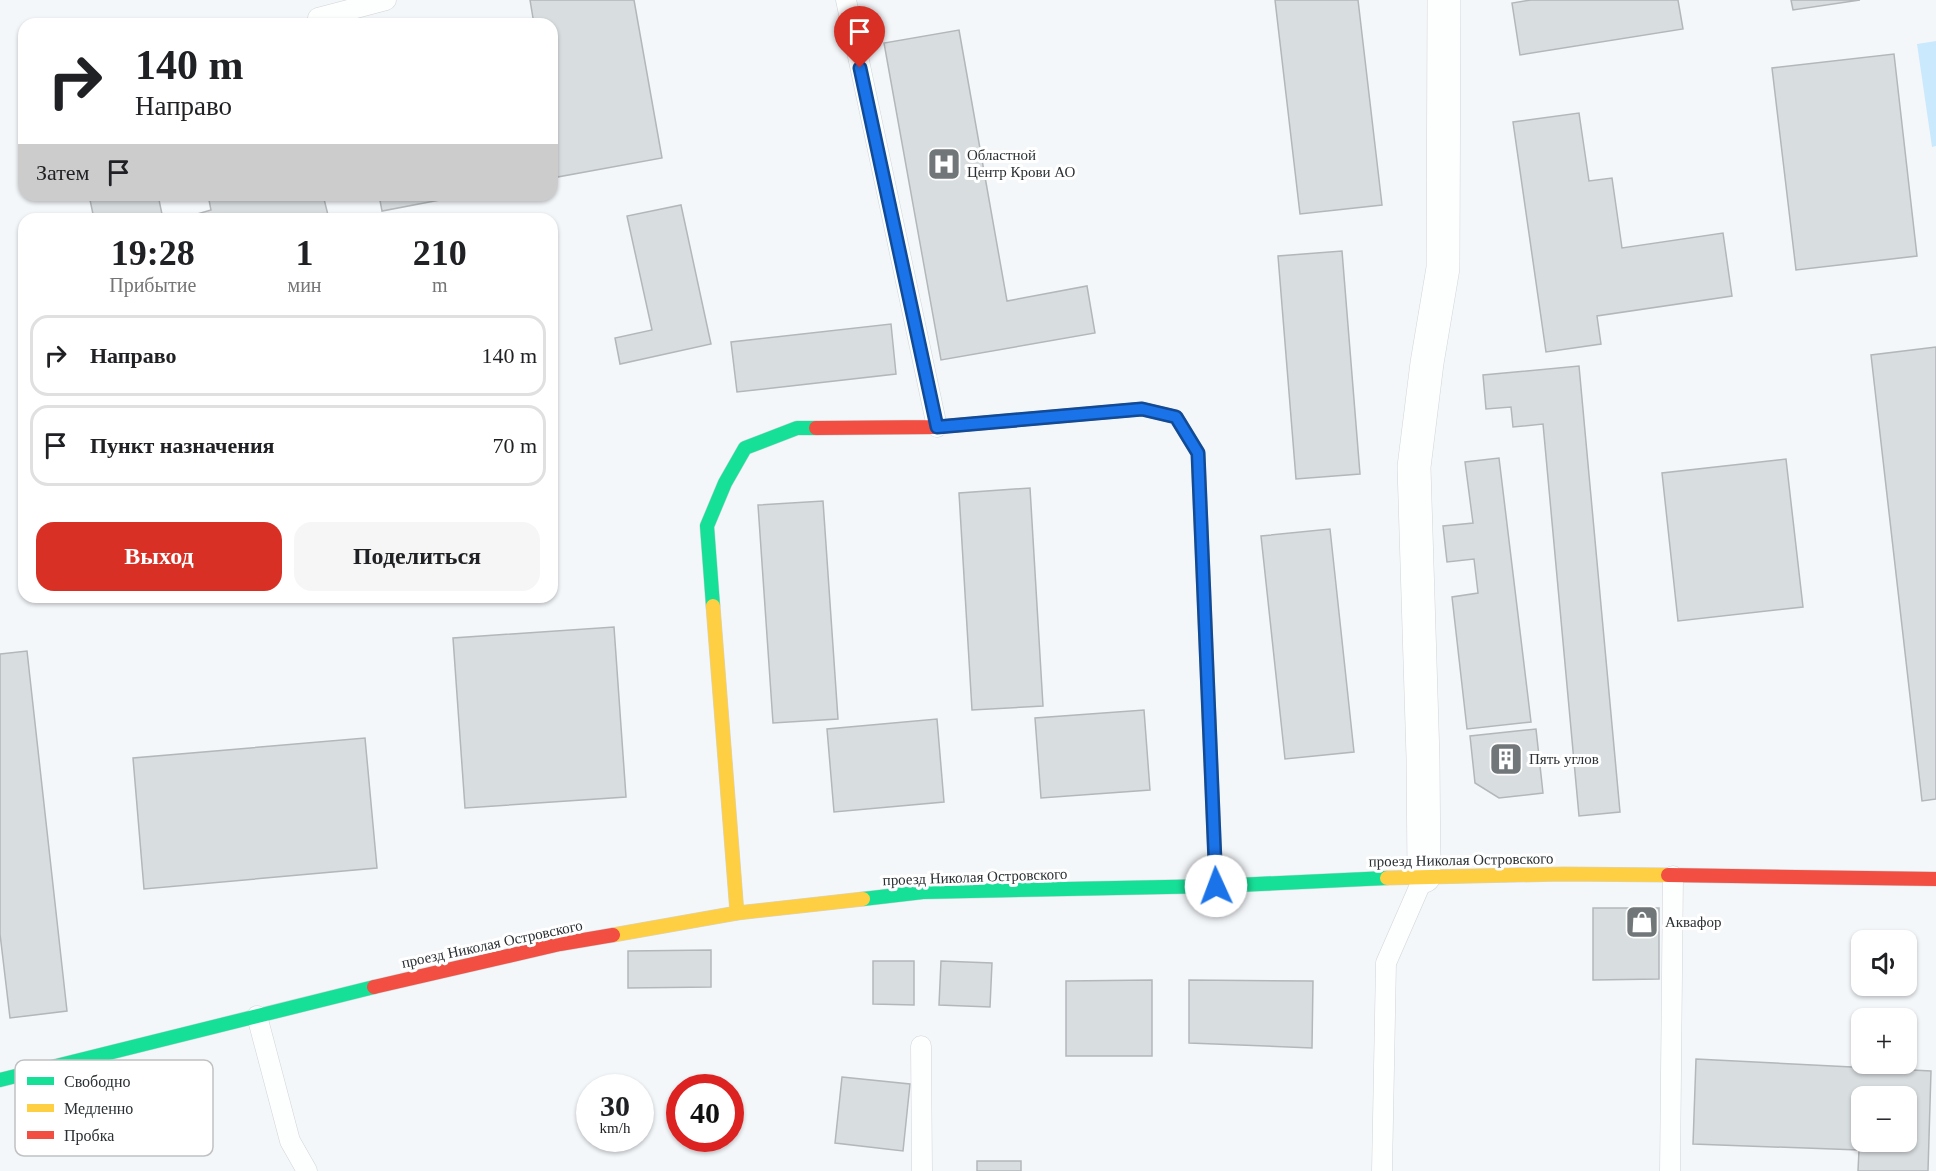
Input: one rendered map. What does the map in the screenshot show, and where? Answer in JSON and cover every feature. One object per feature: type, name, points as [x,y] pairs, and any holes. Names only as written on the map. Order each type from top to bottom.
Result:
[{"type":"street","points":[[1425,876],[1424,758],[1414,466],[1427,363],[1443,268],[1444,0]]},
{"type":"street","points":[[737,912],[707,526],[725,483],[745,448],[797,428],[937,427],[1142,409],[1176,417],[1198,453],[1216,886]]},
{"type":"street","name":"проезд Николая Островского","points":[[80,1060],[560,944],[737,912],[923,892],[1216,886],[1425,876],[1936,879]]},
{"type":"street","name":"проезд Николая Островского","points":[[0,1080],[15,1076]]},
{"type":"lane","points":[[318,18],[386,0]]},
{"type":"lane","points":[[846,0],[937,427]]},
{"type":"lane","points":[[1382,1171],[1386,963],[1425,876]]},
{"type":"lane","points":[[1670,1171],[1673,876]]},
{"type":"lane","points":[[257,1016],[290,1141],[307,1171]]},
{"type":"lane","points":[[921,1046],[922,1171]]},
{"type":"shaded area","points":[[1936,41],[1936,146],[1932,147],[1917,44]]},
{"type":"building","points":[[530,0],[634,0],[662,158],[558,177],[558,18],[533,18]]},
{"type":"building","points":[[1275,0],[1358,0],[1382,205],[1300,214]]},
{"type":"building","points":[[1531,0],[1678,0],[1683,29],[1520,55],[1512,3]]},
{"type":"building","points":[[1791,0],[1860,0],[1793,10]]},
{"type":"building","name":"Областной Центр Крови АО","points":[[959,30],[1007,301],[1087,286],[1095,333],[941,360],[884,43]]},
{"type":"building","points":[[1894,54],[1917,256],[1796,270],[1772,68]]},
{"type":"building","points":[[1579,113],[1589,181],[1612,178],[1622,248],[1723,233],[1732,296],[1597,316],[1601,344],[1546,352],[1513,122]]},
{"type":"building","points":[[90,201],[159,201],[162,213],[93,213]]},
{"type":"building","points":[[209,201],[324,201],[328,213],[201,213],[211,210]]},
{"type":"building","points":[[380,201],[434,201],[382,211]]},
{"type":"building","points":[[681,205],[711,344],[620,364],[615,338],[652,330],[627,216]]},
{"type":"building","points":[[1342,251],[1360,474],[1296,479],[1278,256]]},
{"type":"building","points":[[891,324],[896,374],[737,392],[731,342]]},
{"type":"building","points":[[1936,347],[1936,799],[1922,801],[1871,355]]},
{"type":"building","points":[[1579,366],[1620,812],[1579,816],[1543,424],[1513,427],[1511,407],[1486,409],[1483,375]]},
{"type":"building","points":[[1499,458],[1531,722],[1467,729],[1452,597],[1478,593],[1474,559],[1447,562],[1443,526],[1473,523],[1465,462]]},
{"type":"building","points":[[1786,459],[1803,607],[1678,621],[1662,473]]},
{"type":"building","points":[[1030,488],[1043,706],[972,710],[959,493]]},
{"type":"building","points":[[823,501],[838,719],[773,723],[758,505]]},
{"type":"building","points":[[1330,529],[1354,752],[1285,759],[1261,536]]},
{"type":"building","points":[[614,627],[626,797],[465,808],[453,638]]},
{"type":"building","points":[[27,651],[67,1011],[10,1018],[0,934],[0,654]]},
{"type":"building","points":[[1144,710],[1150,790],[1041,798],[1035,718]]},
{"type":"building","points":[[937,719],[944,802],[834,812],[827,729]]},
{"type":"building","name":"Пять углов","points":[[1536,729],[1543,793],[1499,798],[1475,783],[1470,736]]},
{"type":"building","points":[[365,738],[377,868],[144,889],[133,758]]},
{"type":"building","points":[[1593,908],[1659,908],[1659,979],[1593,980]]},
{"type":"building","points":[[711,950],[711,987],[628,988],[628,951]]},
{"type":"building","points":[[873,961],[914,961],[914,1005],[873,1004]]},
{"type":"building","points":[[941,961],[992,963],[990,1007],[939,1005]]},
{"type":"building","points":[[1152,980],[1152,1056],[1066,1056],[1066,981]]},
{"type":"building","points":[[1189,980],[1313,981],[1312,1048],[1189,1043]]},
{"type":"building","points":[[1696,1059],[1851,1067],[1851,1074],[1917,1074],[1917,1070],[1931,1071],[1928,1171],[1858,1171],[1859,1152],[1917,1152],[1917,1086],[1851,1086],[1851,1150],[1693,1144]]},
{"type":"building","points":[[842,1077],[910,1084],[903,1151],[835,1143]]},
{"type":"building","points":[[977,1161],[1021,1161],[1021,1171],[977,1171]]},
{"type":"traffic: fast","points":[[713,606],[707,526],[725,483],[745,448],[797,428],[816,428]]},
{"type":"traffic: fast","points":[[863,899],[923,892],[1216,886],[1387,878]]},
{"type":"traffic: fast","points":[[80,1060],[374,987]]},
{"type":"traffic: fast","points":[[0,1080],[15,1076]]},
{"type":"traffic: slow","points":[[1181,425],[1198,453],[1216,886]]},
{"type":"traffic: slow","points":[[713,606],[737,913]]},
{"type":"traffic: slow","points":[[1387,878],[1563,874],[1668,875]]},
{"type":"traffic: slow","points":[[613,935],[737,913],[863,899]]},
{"type":"traffic: jam","points":[[816,428],[937,427],[1142,409],[1176,417],[1181,425]]},
{"type":"traffic: jam","points":[[1668,875],[1936,879]]},
{"type":"traffic: jam","points":[[374,987],[560,944],[613,935]]},
{"type":"place","name":"Областной Центр Крови АО","points":[[944,164]]},
{"type":"place","name":"Пять углов","points":[[1506,759]]},
{"type":"place","name":"Аквафор","points":[[1642,922]]},
{"type":"route","points":[[860,68],[937,427],[1142,409],[1176,417],[1198,453],[1216,886]]}]
